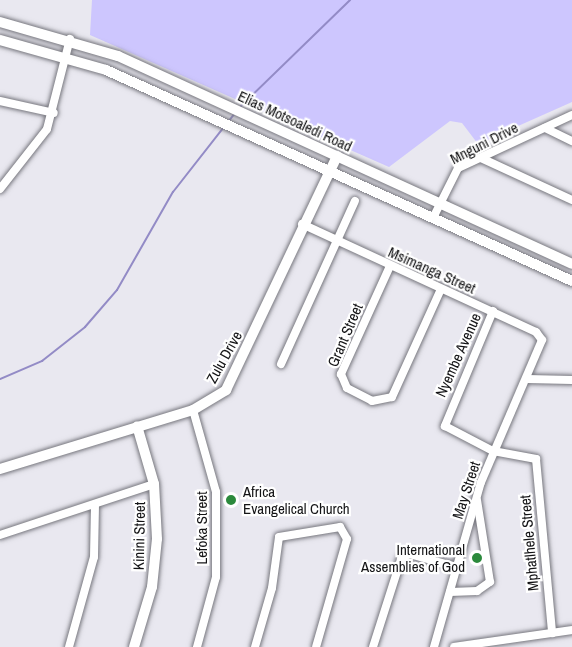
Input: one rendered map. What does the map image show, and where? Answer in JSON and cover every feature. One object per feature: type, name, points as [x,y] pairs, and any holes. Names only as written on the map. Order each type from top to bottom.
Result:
[{"type":"main road","name":"Elias Motsoaledi Road","points":[[0,21],[70,39],[234,109],[572,264]]},
{"type":"main road","name":"Elias Motsoaledi Road","points":[[0,40],[66,58],[225,123],[572,280]]},
{"type":"main road","name":"Zulu Drive","points":[[0,469],[193,410],[219,396],[231,382],[302,224],[337,156]]},
{"type":"main road","name":"Kinini Street","points":[[134,647],[155,567],[154,484],[136,426]]},
{"type":"street","points":[[0,189],[54,113],[70,39]]},
{"type":"street","points":[[0,101],[54,113]]},
{"type":"street","name":"Mnguni Drive","points":[[433,218],[452,174],[572,115]]},
{"type":"street","points":[[545,128],[572,141]]},
{"type":"street","points":[[481,158],[572,200]]},
{"type":"street","points":[[280,364],[355,201]]},
{"type":"street","name":"Msimanga Street","points":[[302,224],[536,332],[541,347]]},
{"type":"street","name":"Grant Street","points":[[390,266],[341,374],[347,388],[372,400],[392,397],[441,289]]},
{"type":"street","name":"Nyembe Avenue","points":[[493,311],[445,420],[450,433],[493,451]]},
{"type":"street","name":"May Street","points":[[434,647],[476,498],[493,451],[541,347]]},
{"type":"street","points":[[526,380],[572,380]]},
{"type":"street","name":"Lefoka Street","points":[[193,410],[216,492],[216,577],[197,647]]},
{"type":"street","name":"Mphatlhele Street","points":[[493,451],[531,454],[537,462],[537,516],[552,633]]},
{"type":"street","points":[[0,534],[154,484]]},
{"type":"street","points":[[450,592],[477,591],[490,582],[476,498]]},
{"type":"street","points":[[69,647],[94,557],[95,505]]},
{"type":"street","points":[[255,647],[272,588],[279,537],[325,525],[340,526],[347,539],[316,647]]},
{"type":"street","points":[[373,647],[401,559],[409,554],[457,567]]},
{"type":"street","points":[[454,647],[572,630]]},
{"type":"shaded area","points":[[92,0],[572,0],[572,102],[478,144],[462,123],[450,121],[389,167],[90,35]]},
{"type":"waterway","points":[[239,108],[350,0]]},
{"type":"waterway","points":[[228,122],[235,113]]},
{"type":"waterway","points":[[0,379],[42,361],[85,327],[117,290],[173,192],[224,127]]},
{"type":"place","name":"Africa Evangelical Church","points":[[231,500]]},
{"type":"place","name":"International Assemblies of God","points":[[477,558]]}]
